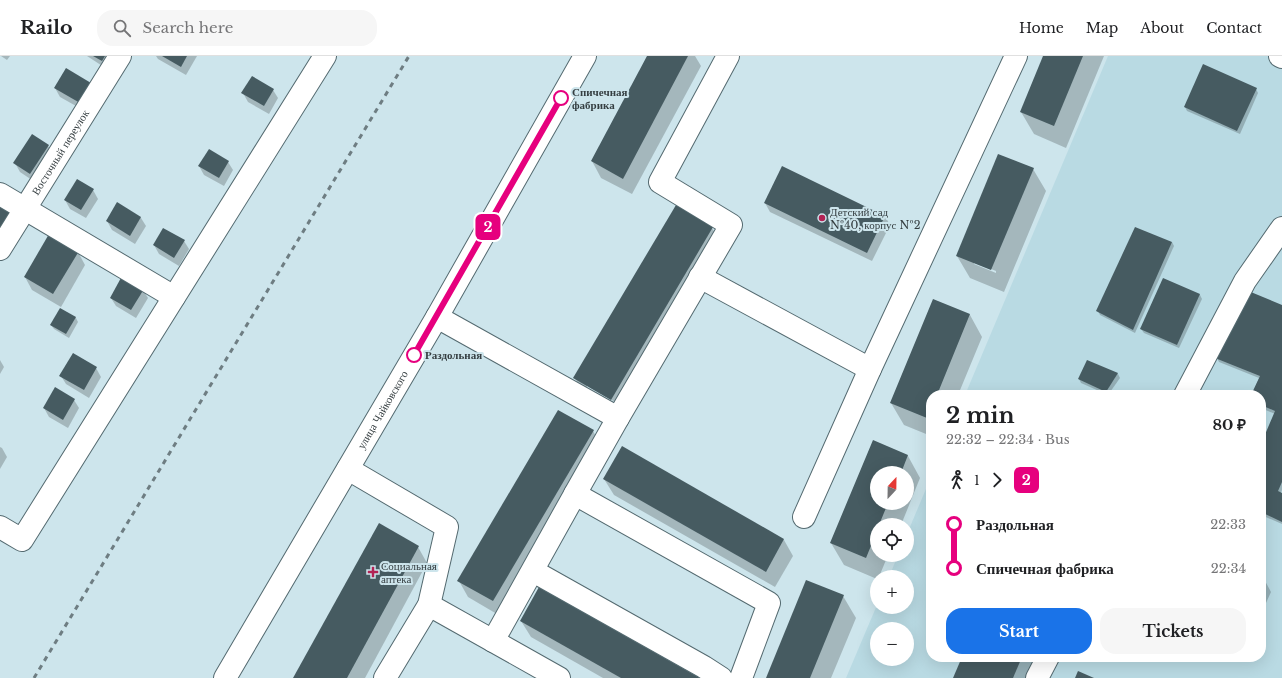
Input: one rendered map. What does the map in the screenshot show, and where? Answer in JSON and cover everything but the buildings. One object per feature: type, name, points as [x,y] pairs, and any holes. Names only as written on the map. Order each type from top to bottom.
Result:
[{"type":"street","name":"Восточный переулок","points":[[0,249],[120,56]]},
{"type":"street","points":[[0,527],[22,540],[325,56]]},
{"type":"street","name":"улица Чайковского","points":[[225,678],[436,317],[585,56]]},
{"type":"street","points":[[494,640],[618,418],[731,225],[660,182],[728,56]]},
{"type":"street","points":[[804,517],[870,368],[1013,57]]},
{"type":"street","points":[[0,194],[174,298]]},
{"type":"street","points":[[1188,390],[1245,281],[1282,228]]},
{"type":"street","points":[[700,277],[870,368]]},
{"type":"street","points":[[436,317],[618,418]]},
{"type":"street","points":[[348,469],[446,527],[429,605],[385,678]]},
{"type":"street","points":[[575,494],[769,603],[741,678]]},
{"type":"street","points":[[533,571],[698,663],[721,678]]},
{"type":"street","points":[[429,605],[494,640],[559,678]]},
{"type":"street","points":[[1036,678],[1045,662]]},
{"type":"shaded area","points":[[1108,56],[1282,56],[1282,678],[846,678],[873,614],[914,614],[914,570],[892,570],[895,562],[914,562],[914,518],[926,489],[926,662],[1266,662],[1266,390],[967,390]]},
{"type":"railway","points":[[34,678],[409,56]]},
{"type":"bus line","name":"2","points":[[414,355],[561,98]]},
{"type":"place","name":"Спичечная фабрика","points":[[561,98]]},
{"type":"place","name":"Детский сад №40, корпус №2","points":[[822,218]]},
{"type":"place","name":"Раздольная","points":[[414,355]]},
{"type":"place","name":"Социальная аптека","points":[[373,572]]}]
